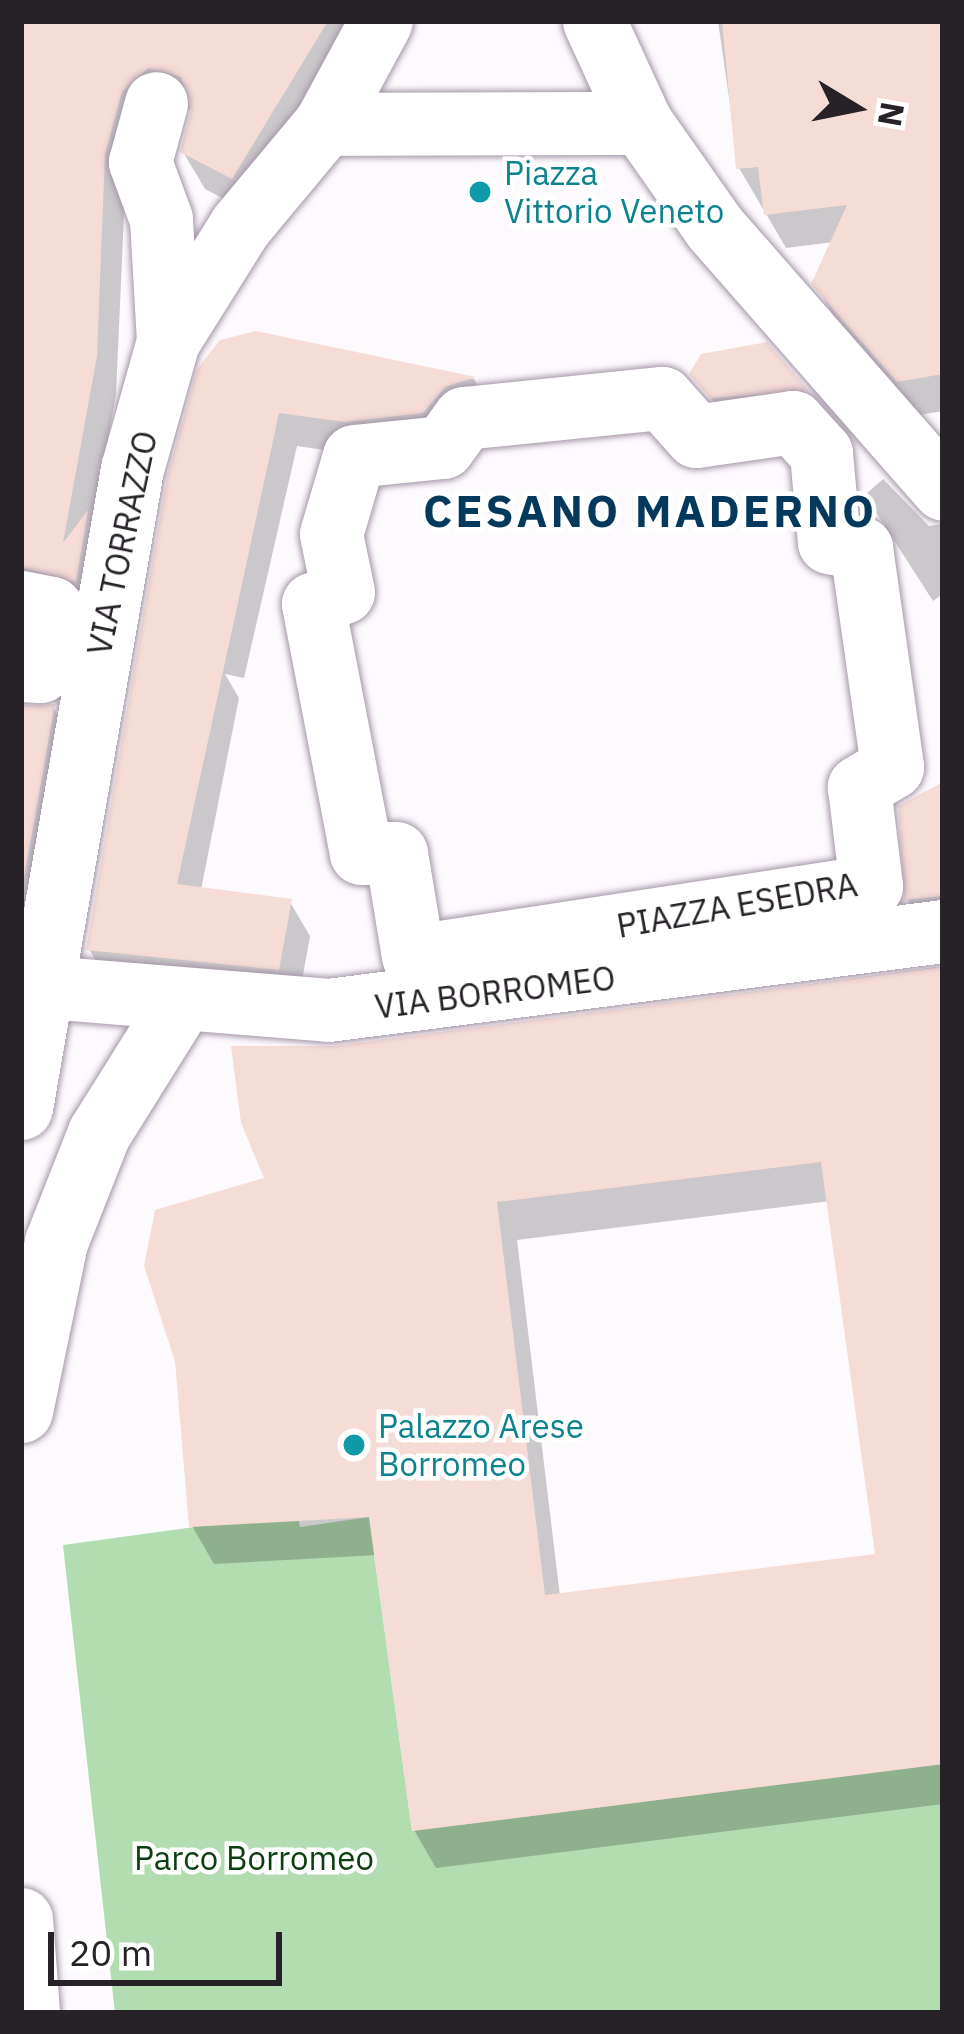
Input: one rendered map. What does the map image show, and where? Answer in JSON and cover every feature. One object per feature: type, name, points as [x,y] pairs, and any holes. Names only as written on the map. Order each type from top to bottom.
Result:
[{"type":"street","points":[[168,341],[240,226],[326,124],[381,21]]},
{"type":"street","points":[[594,21],[641,124],[788,311],[937,472]]},
{"type":"street","name":"VIA TORRAZZO","points":[[21,1108],[106,604],[168,341],[161,219],[140,162],[156,103]]},
{"type":"street","points":[[326,124],[641,124]]},
{"type":"street","name":"PIAZZA ESEDRA","points":[[662,398],[696,436],[794,422],[821,453],[829,542],[861,548],[892,767],[859,788],[872,886],[412,956],[396,854],[361,853],[314,604],[344,592],[331,534],[354,456],[443,447],[464,418],[662,398]]},
{"type":"street","points":[[21,602],[51,608],[40,671],[21,670]]},
{"type":"street","name":"VIA BORROMEO","points":[[45,987],[328,1010],[439,1003],[943,931]]},
{"type":"street","points":[[21,1411],[64,1220],[99,1133],[182,1000]]},
{"type":"street","points":[[21,1919],[28,2013]]},
{"type":"green space","name":"Parco Borromeo","points":[[297,1513],[300,1527],[369,1517],[412,1831],[943,1764],[943,2013],[115,2013],[63,1545]]},
{"type":"building","points":[[21,21],[328,21],[232,179],[180,152],[191,111],[181,77],[148,68],[122,92],[105,154],[97,356],[63,543],[88,510],[76,582],[21,567]]},
{"type":"building","points":[[722,21],[943,21],[943,374],[897,382],[811,284],[847,205],[764,215],[758,167],[736,169]]},
{"type":"building","points":[[256,331],[476,377],[445,387],[423,413],[345,422],[279,413],[177,884],[292,899],[279,970],[86,950],[167,477],[197,369],[220,340]]},
{"type":"building","points":[[767,342],[809,391],[710,398],[689,374],[701,354]]},
{"type":"building","points":[[55,704],[24,878],[21,878],[21,706]]},
{"type":"building","points":[[943,782],[943,896],[904,900],[898,806]]},
{"type":"building","name":"Palazzo Arese Borromeo","points":[[943,967],[943,1764],[412,1831],[369,1517],[189,1527],[175,1361],[144,1266],[155,1210],[264,1178],[241,1123],[231,1046],[333,1046]],"holes":[[[821,1162],[875,1554],[545,1595],[497,1202]]]},
{"type":"place","name":"Piazza Vittorio Veneto","points":[[480,192]]},
{"type":"place","name":"Palazzo Arese Borromeo","points":[[354,1445]]},
{"type":"district","name":"CESANO MADERNO","points":[[650,511]]}]
